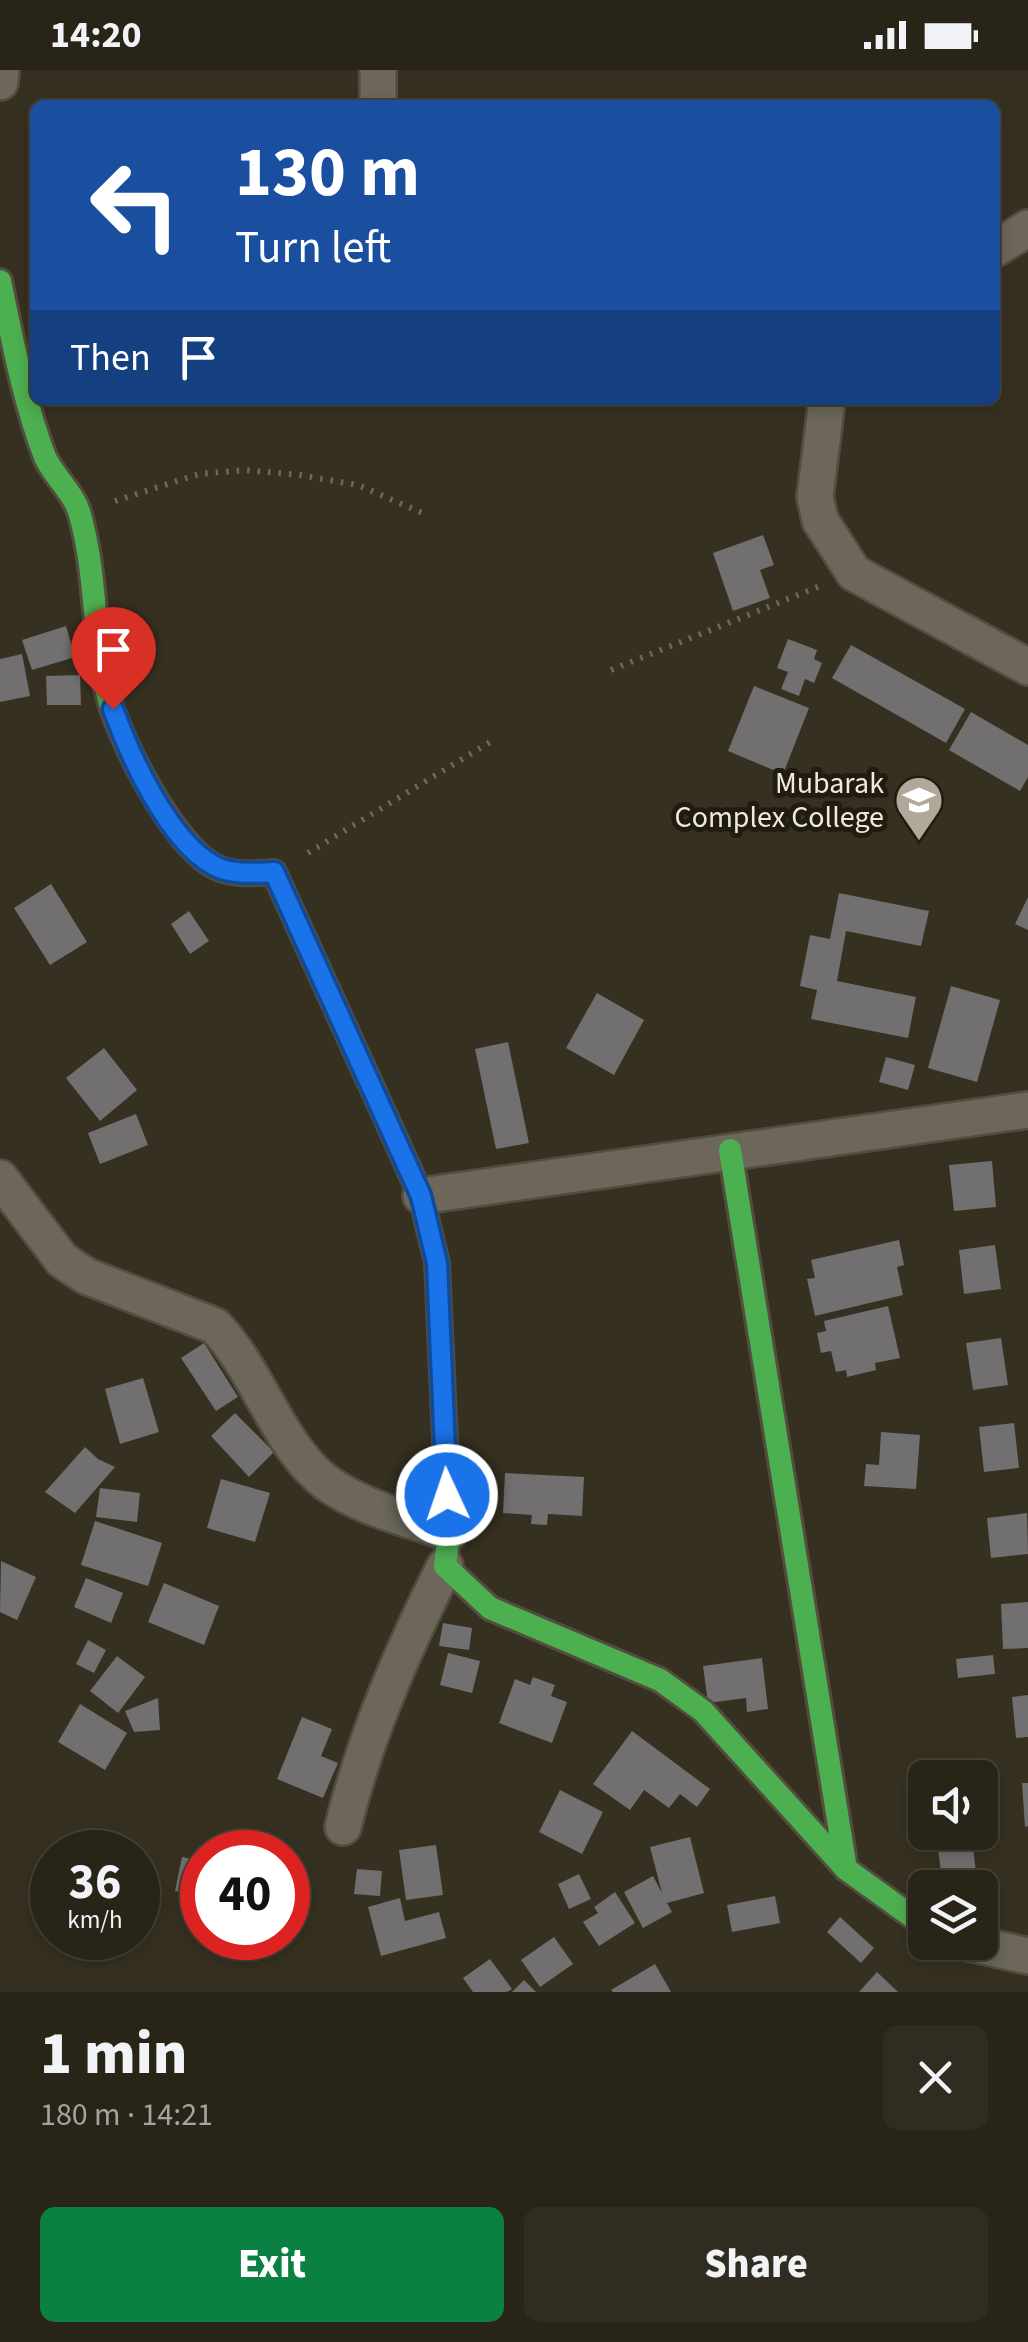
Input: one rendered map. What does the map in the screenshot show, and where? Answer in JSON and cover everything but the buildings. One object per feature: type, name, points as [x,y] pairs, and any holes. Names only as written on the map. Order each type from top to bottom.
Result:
[{"type":"street","points":[[0,82],[2,70]]},
{"type":"street","points":[[378,70],[378,100]]},
{"type":"street","points":[[1000,247],[1028,228]]},
{"type":"street","points":[[0,281],[30,403]]},
{"type":"street","points":[[30,405],[46,459],[80,512],[106,690],[120,729],[167,818],[190,846],[214,867],[240,873],[274,872],[421,1196],[437,1263],[447,1550],[392,1676],[342,1827]]},
{"type":"street","points":[[826,405],[816,497],[820,520],[854,573],[1028,666]]},
{"type":"street","points":[[421,1196],[1028,1110]]},
{"type":"street","points":[[730,1150],[846,1869]]},
{"type":"street","points":[[0,1178],[62,1260],[86,1276],[215,1326],[231,1342],[292,1444],[326,1482],[447,1550],[490,1608],[660,1680],[703,1711],[846,1869],[908,1914]]},
{"type":"street","points":[[998,1949],[1028,1956]]},
{"type":"path","points":[[80,512],[200,474],[245,470],[358,485],[427,515]]},
{"type":"path","points":[[611,670],[854,573]]},
{"type":"path","points":[[274,872],[334,840],[495,739]]},
{"type":"traffic: fast","points":[[0,281],[19,370],[45,457],[80,515],[106,688],[133,759],[164,812],[198,854],[228,871],[274,872],[390,1127]]},
{"type":"traffic: fast","points":[[730,1150],[846,1869]]},
{"type":"traffic: fast","points":[[446,1462],[449,1533],[445,1566],[490,1608],[660,1680],[703,1711],[846,1869],[908,1914]]},
{"type":"traffic: slow","points":[[390,1127],[421,1196],[437,1263],[446,1462]]},
{"type":"place","name":"Mubarak Complex College","points":[[919,842]]},
{"type":"route","points":[[113,709],[167,818],[190,846],[214,867],[240,873],[274,872],[421,1196],[437,1263],[447,1495]]}]
